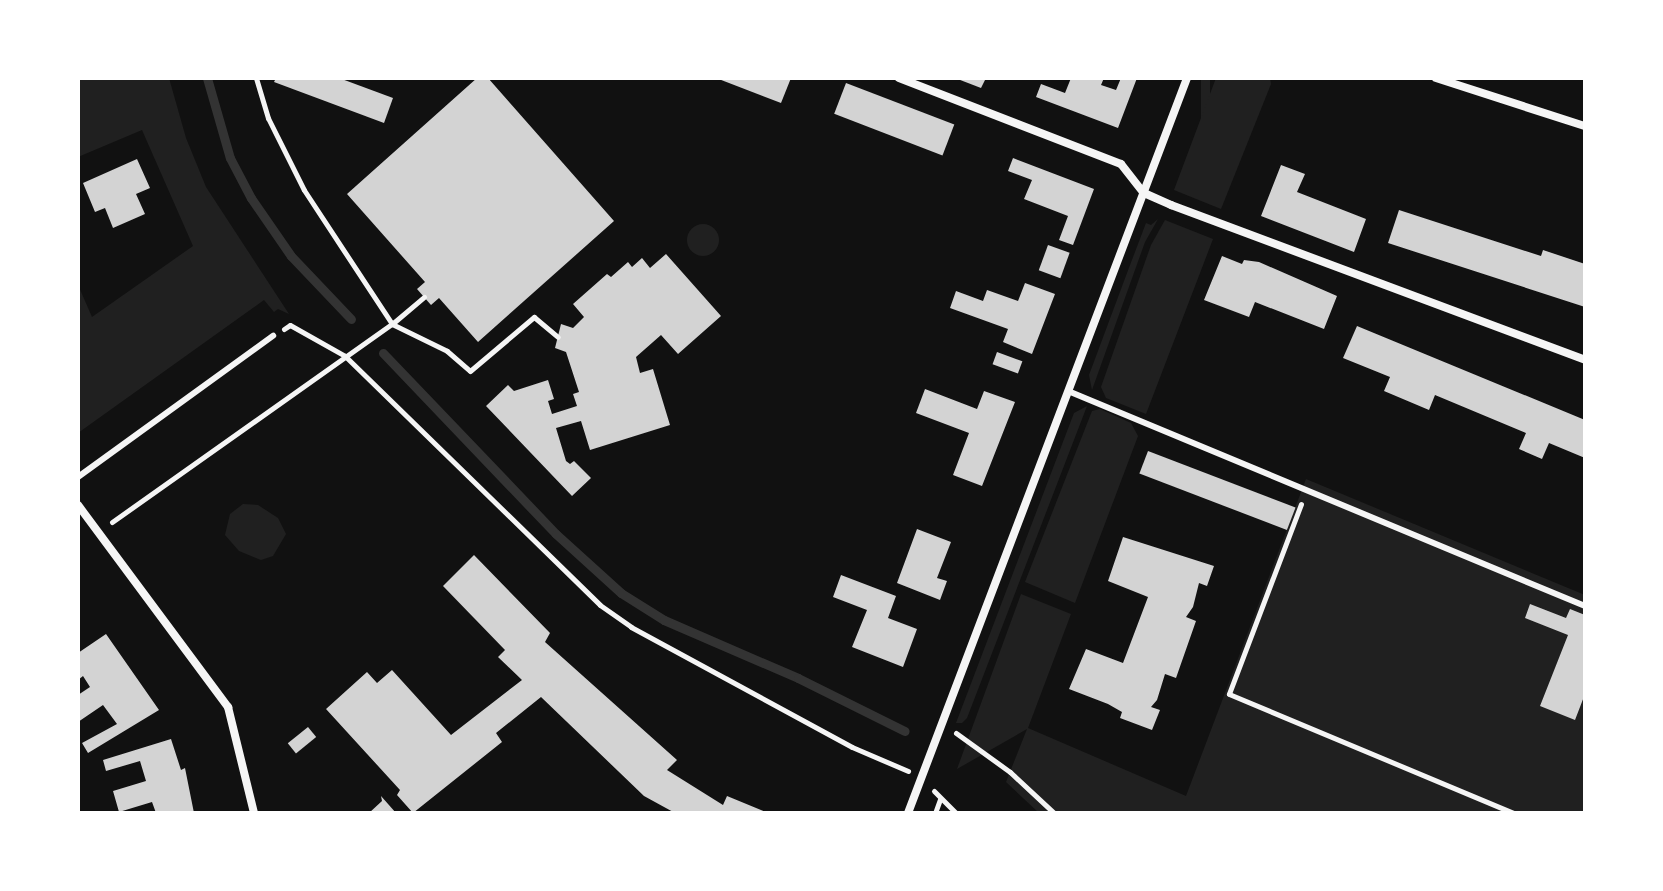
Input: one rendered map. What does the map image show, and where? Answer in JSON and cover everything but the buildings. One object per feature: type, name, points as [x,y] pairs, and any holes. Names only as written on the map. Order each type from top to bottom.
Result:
[{"type":"street","points":[[899,78],[1121,164],[1144,193],[1585,360]]},
{"type":"street","points":[[908,813],[1187,78]]},
{"type":"street","points":[[1439,78],[1585,126]]},
{"type":"street","points":[[78,505],[228,707],[254,813]]},
{"type":"lane","points":[[78,477],[273,336]]},
{"type":"lane","points":[[1068,391],[1585,606]]},
{"type":"path","points":[[256,78],[268,118],[304,190],[392,324],[447,351],[470,371],[534,317],[558,337]]},
{"type":"path","points":[[98,531],[379,330],[392,324],[424,297]]},
{"type":"path","points":[[273,336],[290,325],[345,356],[600,605],[631,627],[852,747],[922,776],[956,813]]},
{"type":"path","points":[[1306,490],[1229,694],[1513,813]]},
{"type":"path","points":[[942,723],[1010,772],[1054,813]]},
{"type":"path","points":[[935,813],[941,798]]},
{"type":"shaded area","points":[[78,78],[169,78],[186,138],[206,187],[289,314],[278,309],[274,312],[264,300],[78,433],[78,285],[92,317],[193,246],[142,130],[78,157]]},
{"type":"shaded area","points":[[1201,78],[1210,78],[1210,187],[1201,187]]},
{"type":"shaded area","points":[[1216,78],[1270,78],[1271,84],[1221,209],[1174,190]]},
{"type":"shaded area","points":[[1158,219],[1145,242],[1092,390],[1089,375],[1146,223],[1151,225]]},
{"type":"shaded area","points":[[1165,220],[1213,239],[1146,414],[1106,398],[1101,387],[1151,245]]},
{"type":"shaded area","points":[[703,224],[714,229],[719,240],[714,251],[703,256],[692,251],[687,240],[692,229]]},
{"type":"shaded area","points":[[1087,406],[967,718],[962,723],[956,723],[1074,413]]},
{"type":"shaded area","points":[[1100,409],[1131,423],[1138,436],[1075,603],[1025,582],[1092,411]]},
{"type":"shaded area","points":[[1306,479],[1585,595],[1585,813],[1039,813],[1006,782],[1027,729],[957,769],[1021,594],[1071,614],[1028,728],[1186,796]]},
{"type":"shaded area","points":[[243,504],[258,505],[278,518],[286,534],[273,556],[261,560],[239,551],[225,535],[230,514]]},
{"type":"waterway","points":[[207,78],[230,158],[251,198],[291,256],[351,319]]},
{"type":"waterway","points":[[383,353],[556,534],[621,593],[664,620],[798,678],[905,731]]}]
